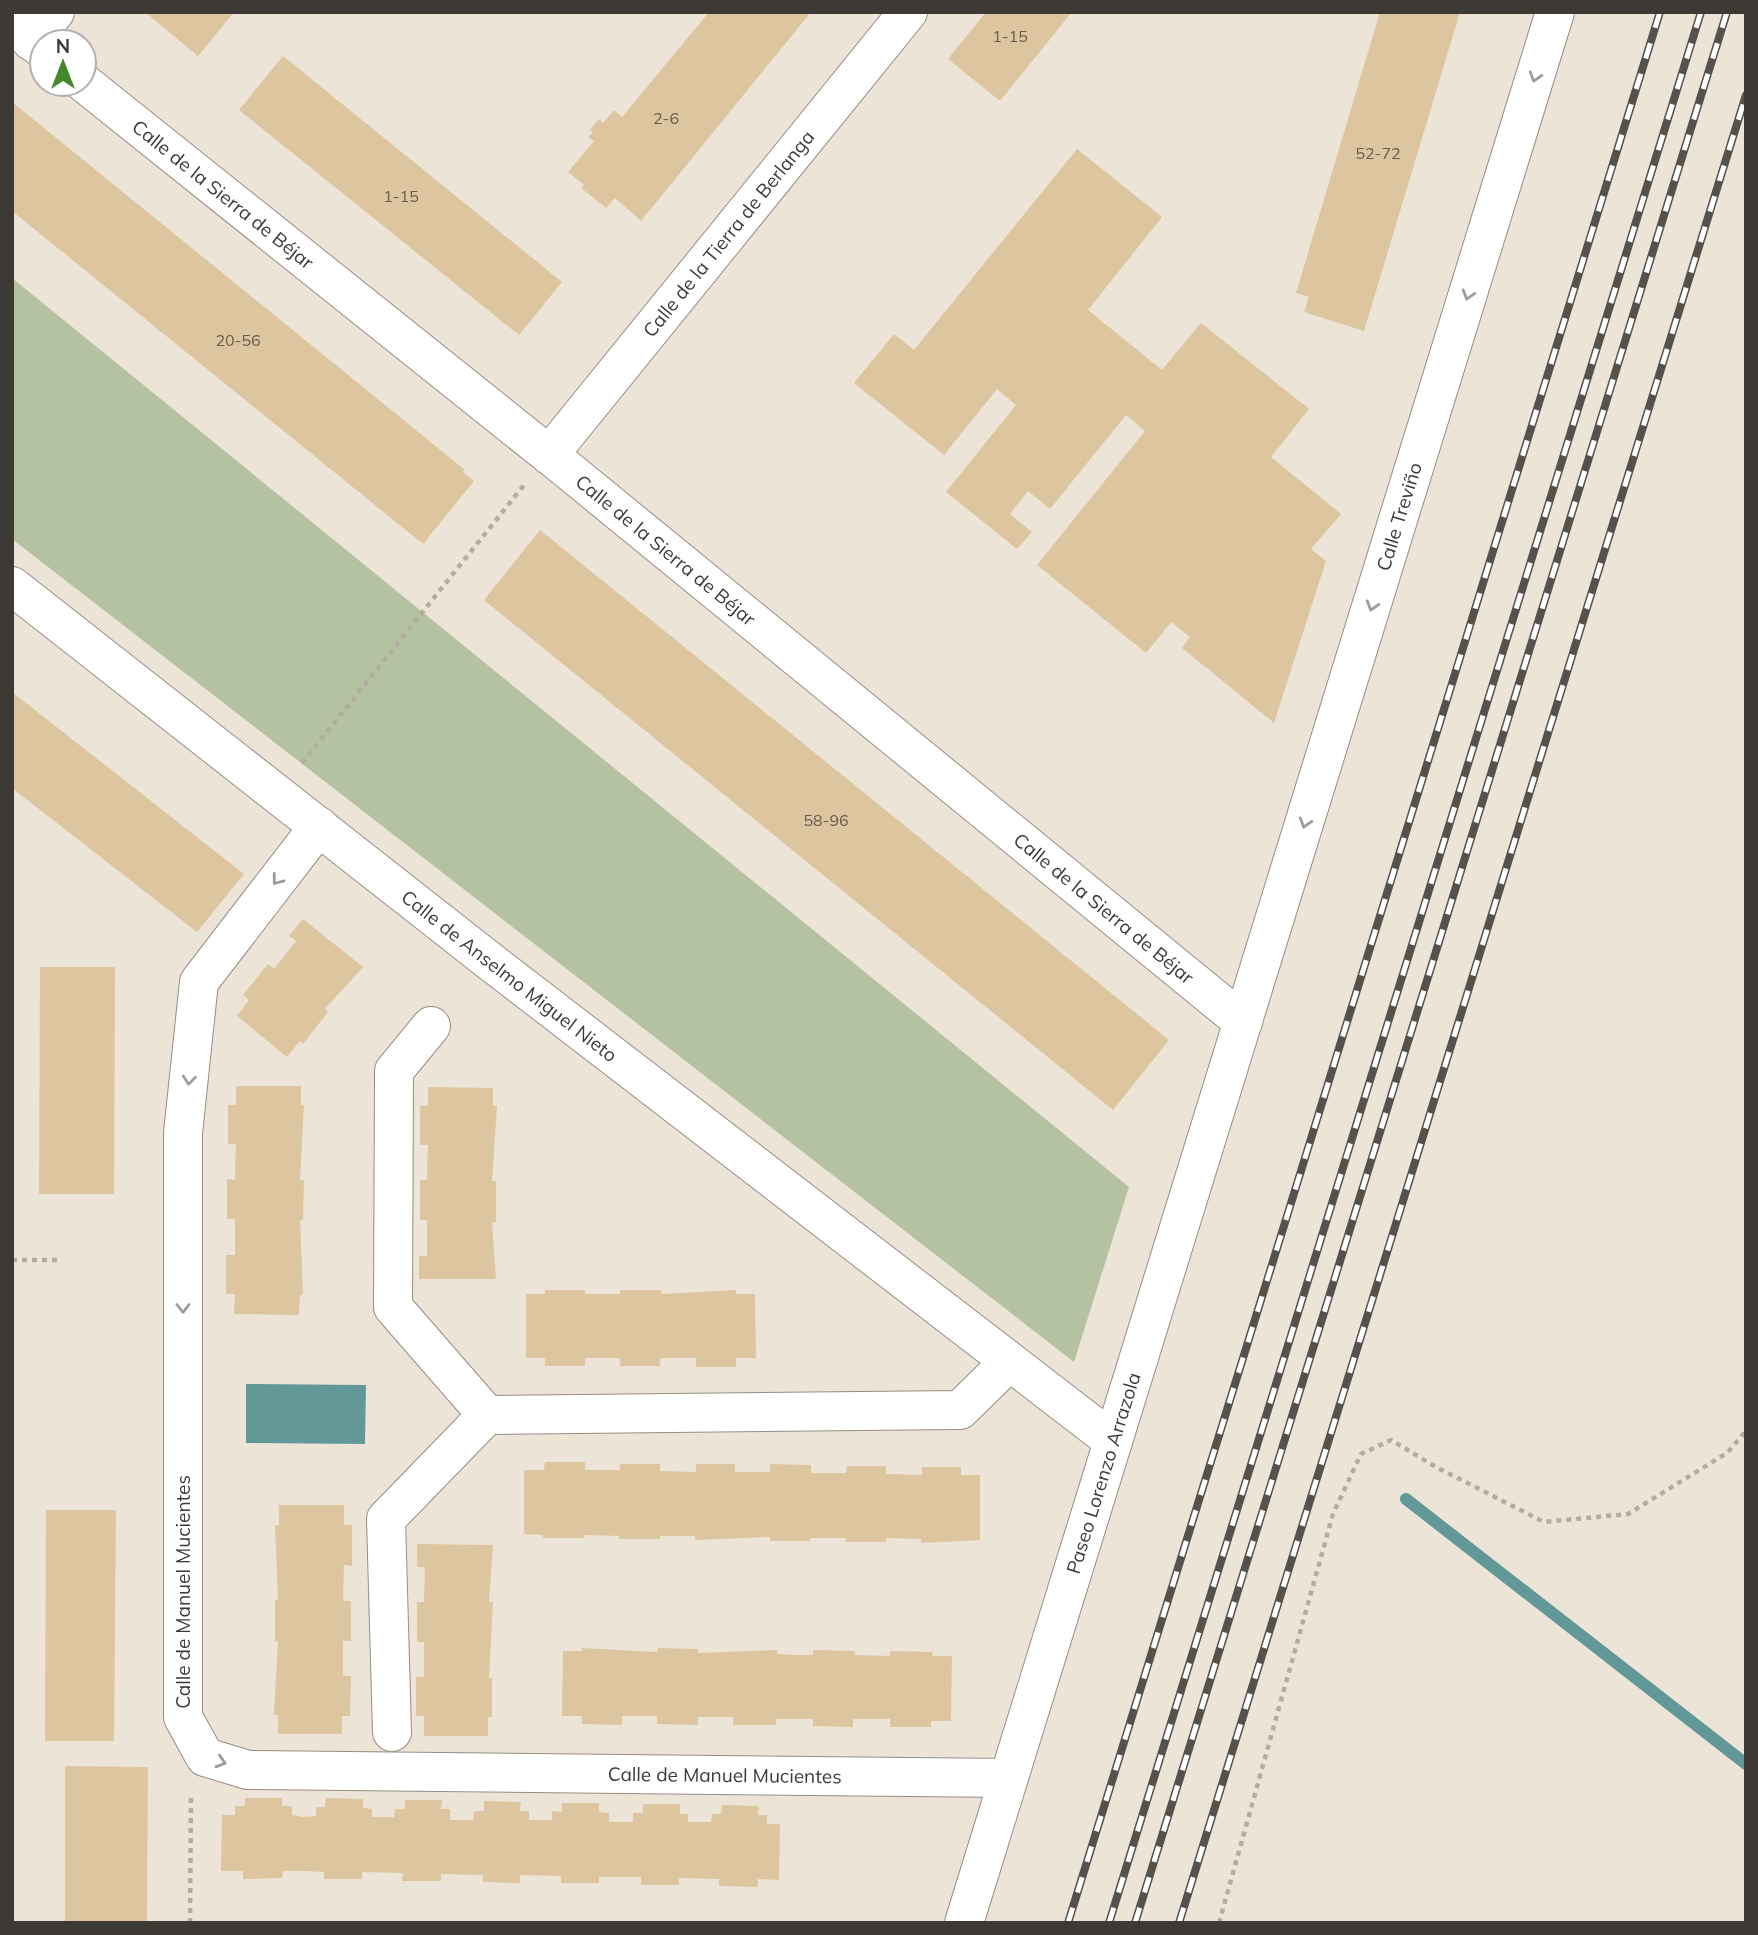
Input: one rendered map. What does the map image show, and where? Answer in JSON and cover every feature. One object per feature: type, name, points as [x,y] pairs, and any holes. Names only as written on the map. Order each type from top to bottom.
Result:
[{"type":"street","name":"Calle de la Tierra de Berlanga","points":[[549,455],[908,12]]},
{"type":"street","name":"Calle Treviño","points":[[1243,1022],[1555,12]]},
{"type":"street","name":"Calle de la Sierra de Béjar","points":[[98,94],[549,455],[1243,1022]]},
{"type":"street","name":"Calle de Anselmo Miguel Nieto","points":[[12,586],[1113,1441]]},
{"type":"street","name":"Calle de Manuel Mucientes","points":[[319,826],[199,982],[183,1133],[183,1717],[205,1757],[248,1770],[1008,1778]]},
{"type":"street","name":"Paseo Lorenzo Arrazola","points":[[964,1923],[1243,1022]]},
{"type":"street","points":[[430,1026],[394,1071],[393,1307],[487,1415]]},
{"type":"street","points":[[392,1732],[386,1519],[487,1415],[960,1410],[1009,1362]]},
{"type":"path","points":[[278,793],[549,455]]},
{"type":"path","points":[[12,1260],[61,1260]]},
{"type":"path","points":[[1219,1923],[1333,1514],[1361,1454],[1391,1440],[1436,1467],[1544,1522],[1628,1514],[1727,1452],[1746,1431]]},
{"type":"path","points":[[190,1923],[191,1789],[205,1757]]},
{"type":"green space","points":[[12,278],[1129,1187],[1074,1362],[12,539]]},
{"type":"water","points":[[246,1384],[366,1385],[365,1444],[246,1443]]},
{"type":"building","points":[[145,12],[234,12],[198,56]]},
{"type":"building","points":[[709,12],[811,12],[641,221],[615,198],[606,208],[581,188],[584,185],[568,172],[594,141],[588,137],[593,132],[590,130],[599,119],[603,123],[614,110],[622,117]]},
{"type":"building","points":[[986,12],[1072,12],[1000,101],[948,59]]},
{"type":"building","points":[[1380,12],[1460,12],[1364,331],[1304,312],[1309,297],[1296,293]]},
{"type":"building","points":[[283,56],[562,282],[519,335],[239,110]]},
{"type":"building","points":[[12,102],[465,470],[463,472],[474,481],[423,544],[12,211]]},
{"type":"building","points":[[1077,149],[1162,217],[1088,310],[1162,370],[1201,323],[1309,409],[1271,457],[1341,514],[1311,549],[1326,561],[1274,723],[1182,648],[1190,637],[1171,622],[1146,653],[1037,565],[1145,431],[1126,415],[1050,509],[1028,491],[1010,514],[1032,532],[1017,549],[946,492],[1016,405],[997,389],[944,455],[854,383],[894,334],[914,350]]},
{"type":"building","points":[[540,530],[1169,1040],[1113,1110],[484,600]]},
{"type":"building","points":[[12,692],[244,874],[197,932],[12,788]]},
{"type":"building","points":[[303,919],[363,967],[325,1009],[328,1012],[303,1044],[300,1041],[287,1057],[237,1016],[249,1000],[243,995],[268,964],[274,969],[296,941],[289,936]]},
{"type":"building","points":[[40,967],[115,967],[114,1194],[39,1194]]},
{"type":"building","points":[[236,1086],[301,1086],[301,1105],[304,1105],[300,1180],[304,1180],[303,1220],[300,1220],[303,1295],[300,1295],[299,1315],[234,1314],[235,1294],[226,1294],[226,1255],[235,1255],[235,1219],[227,1219],[227,1179],[235,1180],[236,1144],[228,1144],[228,1105],[236,1105]]},
{"type":"building","points":[[428,1087],[493,1088],[493,1106],[497,1106],[492,1181],[496,1181],[496,1222],[492,1222],[496,1279],[419,1279],[419,1256],[427,1256],[427,1220],[420,1220],[420,1180],[427,1180],[428,1145],[420,1145],[420,1106],[428,1106]]},
{"type":"building","points":[[545,1290],[585,1290],[585,1294],[620,1294],[620,1290],[661,1290],[661,1294],[736,1290],[736,1294],[755,1294],[756,1358],[736,1358],[736,1367],[696,1367],[696,1358],[660,1358],[660,1366],[620,1366],[620,1358],[585,1358],[585,1366],[545,1366],[545,1358],[526,1358],[526,1294],[545,1294]]},
{"type":"building","points":[[545,1462],[585,1462],[585,1470],[620,1470],[620,1464],[660,1464],[660,1471],[696,1472],[696,1464],[735,1464],[735,1472],[770,1472],[770,1464],[811,1465],[811,1473],[846,1473],[847,1466],[886,1466],[886,1474],[922,1475],[922,1467],[961,1467],[961,1475],[980,1475],[980,1540],[921,1543],[921,1539],[886,1538],[886,1542],[845,1542],[846,1538],[770,1541],[770,1537],[695,1540],[695,1536],[619,1539],[619,1536],[584,1535],[584,1538],[543,1538],[543,1535],[524,1534],[524,1470],[544,1470]]},
{"type":"building","points":[[279,1505],[344,1505],[344,1525],[352,1525],[352,1566],[344,1565],[343,1601],[351,1601],[351,1641],[343,1641],[343,1676],[351,1676],[350,1716],[342,1716],[342,1734],[278,1734],[278,1715],[274,1715],[278,1641],[275,1641],[275,1600],[278,1600],[275,1525],[279,1525]]},
{"type":"building","points":[[46,1510],[116,1510],[114,1741],[45,1741]]},
{"type":"building","points":[[417,1544],[493,1545],[489,1602],[493,1602],[489,1678],[492,1678],[492,1717],[488,1717],[488,1736],[424,1736],[424,1716],[416,1716],[416,1677],[424,1677],[424,1642],[417,1642],[417,1602],[424,1602],[425,1567],[417,1567]]},
{"type":"building","points":[[582,1648],[657,1652],[658,1648],[698,1649],[698,1653],[777,1650],[777,1654],[795,1655],[813,1655],[813,1650],[855,1651],[855,1655],[890,1656],[890,1651],[933,1652],[932,1656],[952,1656],[951,1721],[931,1721],[931,1727],[890,1727],[890,1719],[853,1719],[853,1727],[813,1726],[813,1719],[776,1719],[776,1725],[733,1725],[733,1717],[698,1717],[698,1725],[657,1724],[657,1716],[622,1716],[622,1725],[582,1724],[582,1716],[562,1716],[563,1651],[582,1651]]},
{"type":"building","points":[[65,1766],[148,1767],[147,1923],[65,1923]]},
{"type":"building","points":[[245,1798],[282,1798],[282,1806],[292,1806],[292,1815],[303,1817],[316,1816],[316,1807],[325,1807],[326,1798],[363,1799],[363,1808],[372,1809],[372,1817],[394,1817],[395,1809],[405,1809],[405,1800],[442,1800],[441,1809],[450,1809],[450,1820],[473,1820],[474,1811],[484,1811],[484,1801],[521,1802],[520,1811],[529,1811],[529,1820],[552,1820],[552,1811],[562,1812],[562,1803],[599,1803],[599,1812],[609,1813],[609,1822],[633,1822],[633,1813],[643,1813],[643,1804],[680,1804],[680,1814],[688,1814],[688,1822],[711,1822],[712,1814],[721,1814],[722,1805],[759,1806],[758,1815],[767,1815],[767,1824],[780,1824],[779,1880],[758,1879],[758,1887],[719,1886],[719,1879],[679,1878],[679,1885],[641,1885],[641,1877],[599,1877],[599,1883],[561,1883],[561,1876],[520,1875],[520,1883],[483,1882],[483,1875],[441,1874],[441,1881],[402,1881],[403,1873],[362,1872],[362,1879],[324,1879],[324,1872],[304,1871],[283,1871],[282,1878],[243,1879],[243,1871],[221,1871],[222,1815],[235,1815],[235,1806],[245,1806]]},
{"type":"waterway","points":[[1406,1499],[1746,1764]]},
{"type":"railway","points":[[1068,1923],[1660,12]]},
{"type":"railway","points":[[1109,1923],[1701,12]]},
{"type":"railway","points":[[1135,1923],[1727,12]]},
{"type":"railway","points":[[1179,1923],[1746,95]]}]
